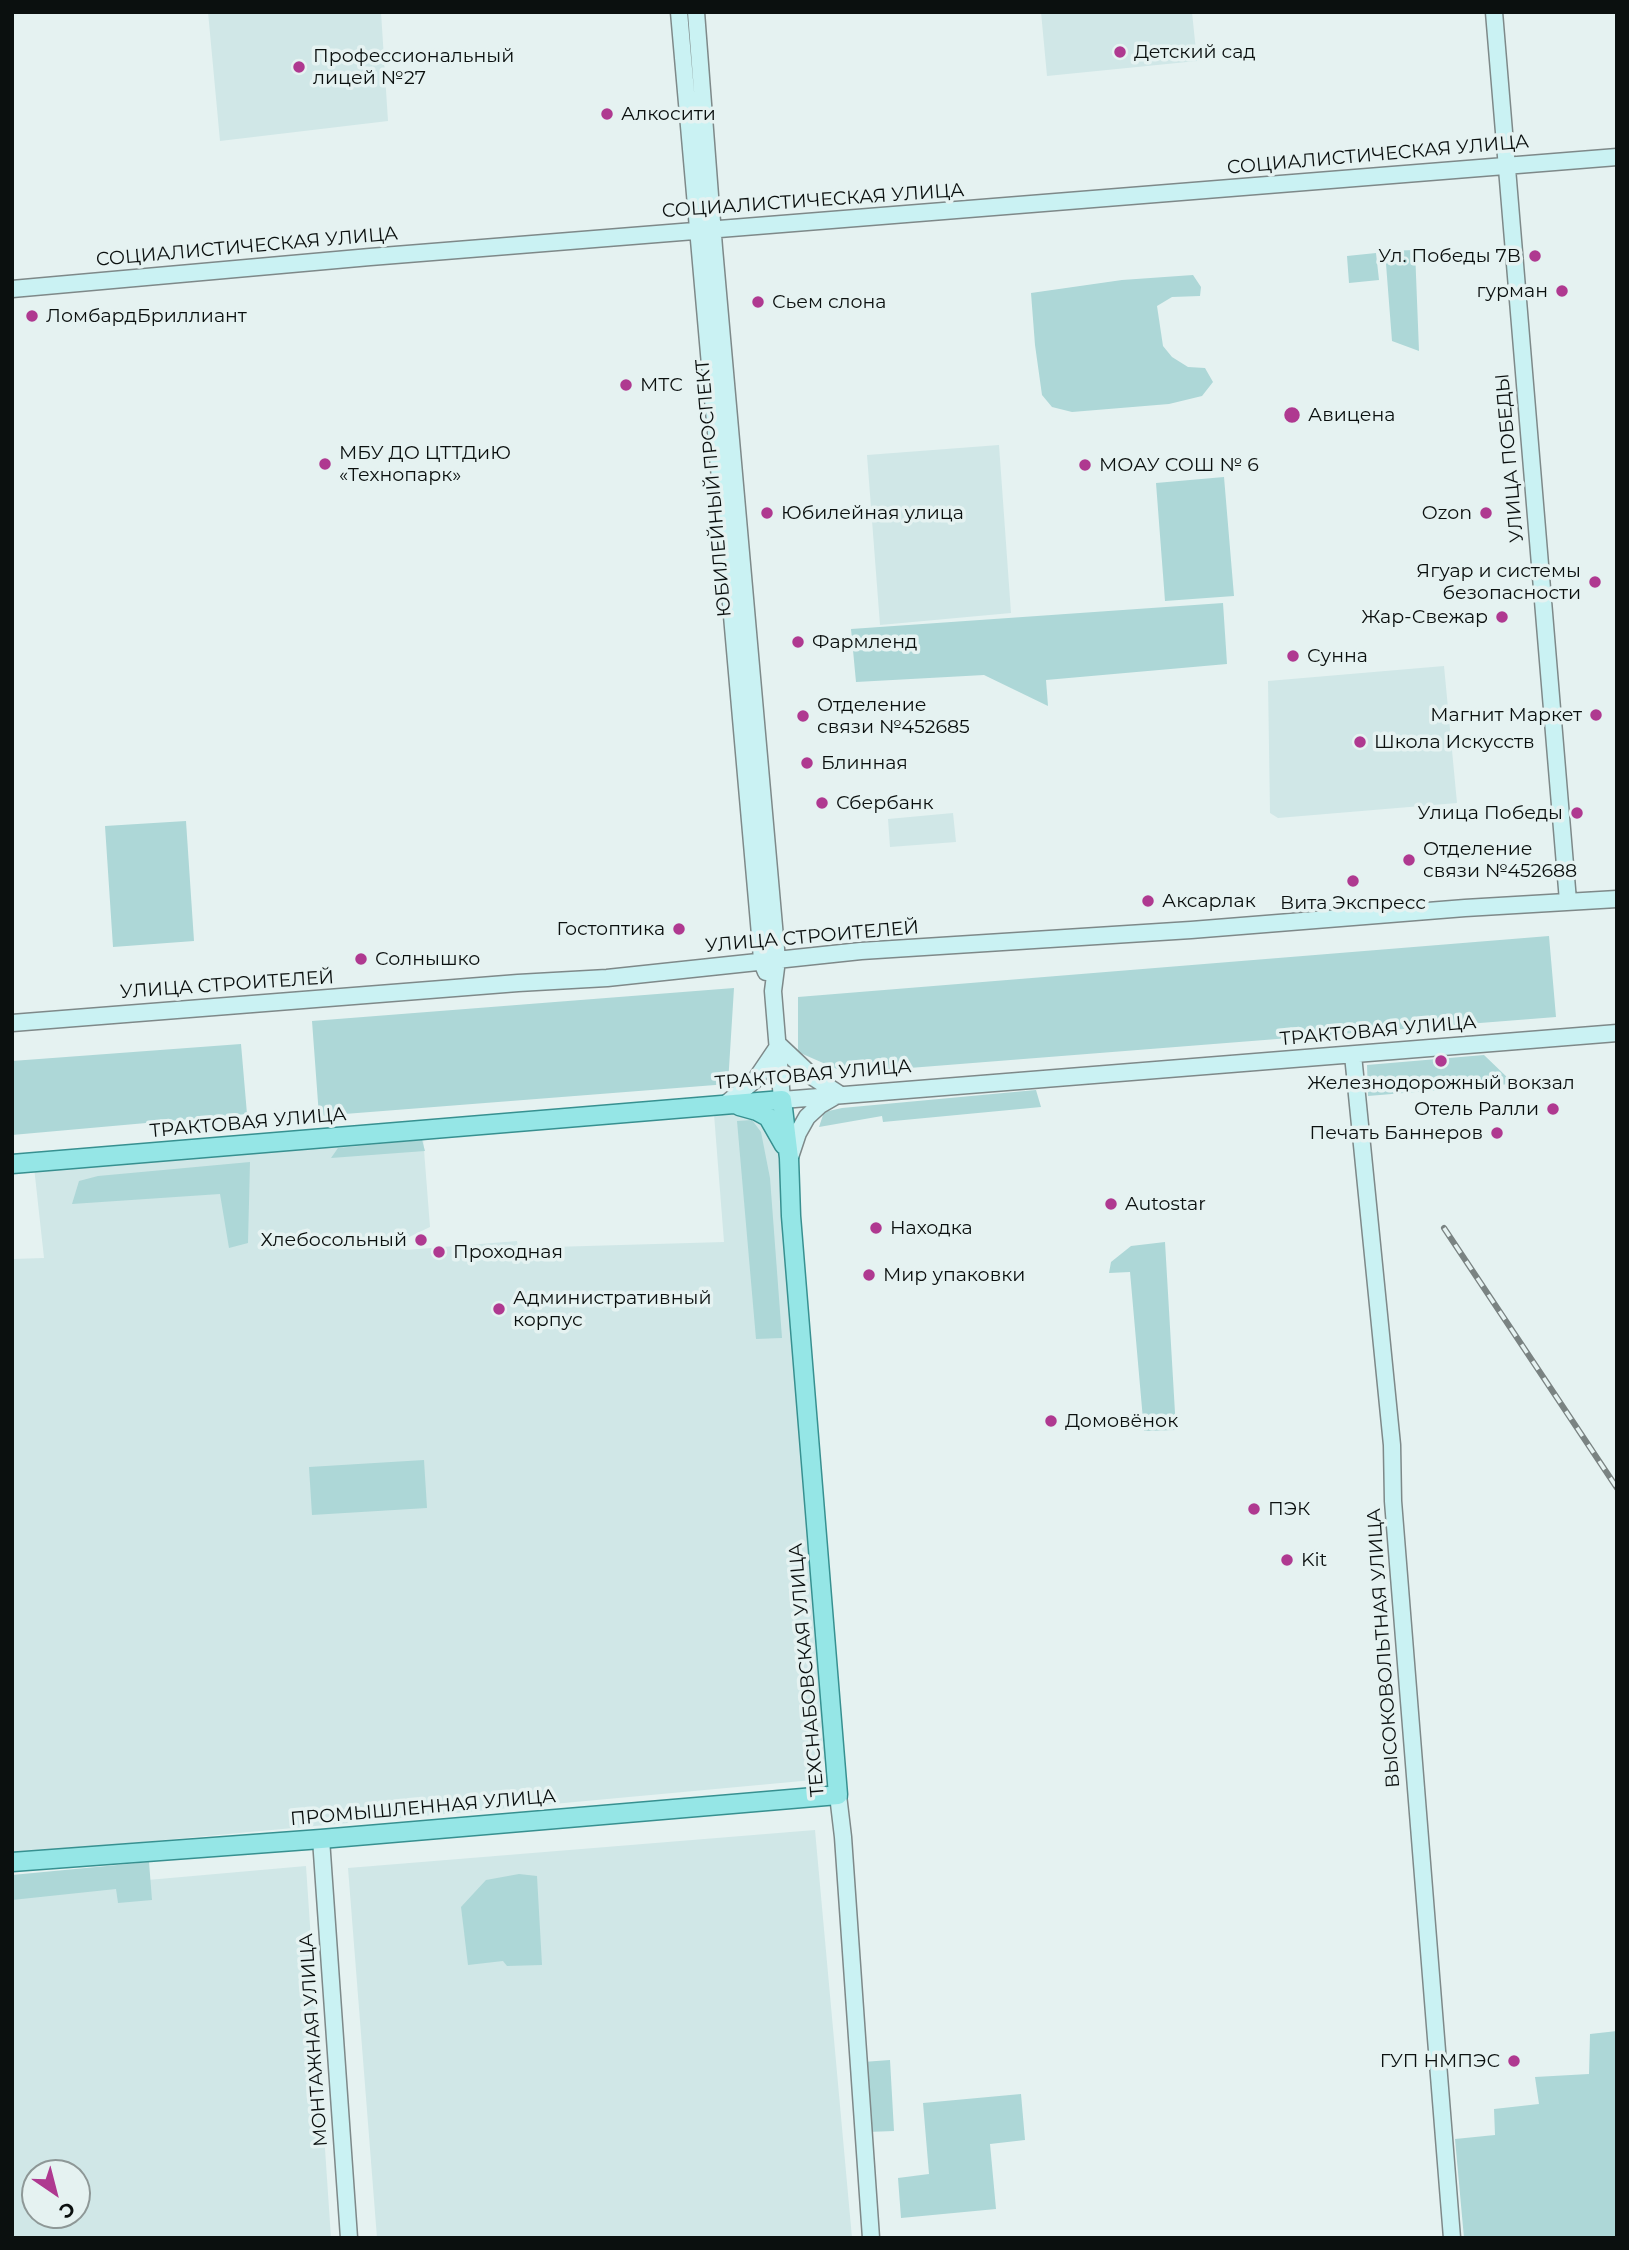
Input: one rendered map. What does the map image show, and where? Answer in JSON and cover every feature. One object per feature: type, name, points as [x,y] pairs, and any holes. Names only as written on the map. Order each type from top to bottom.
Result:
[{"type":"main road","points":[[679,12],[705,231],[782,1100]]},
{"type":"main road","points":[[696,12],[705,231]]},
{"type":"main road","name":"УЛИЦА ПОБЕДЫ","points":[[1494,12],[1567,901]]},
{"type":"main road","name":"СОЦИАЛИСТИЧЕСКАЯ УЛИЦА","points":[[12,289],[203,271],[1617,157]]},
{"type":"main road","name":"УЛИЦА СТРОИТЕЛЕЙ","points":[[12,1023],[607,978],[861,951],[1617,899]]},
{"type":"main road","name":"ТРАКТОВАЯ УЛИЦА","points":[[12,1164],[727,1103],[1617,1033]]},
{"type":"main road","points":[[779,1045],[813,1077],[839,1094],[820,1105],[807,1117],[789,1158]]},
{"type":"main road","points":[[727,1103],[757,1079],[779,1045]]},
{"type":"main road","name":"ВЫСОКОВОЛЬТНАЯ УЛИЦА","points":[[1353,1055],[1392,1444],[1393,1501],[1452,2238]]},
{"type":"main road","name":"ТЕХСНАБОВСКАЯ УЛИЦА","points":[[782,1100],[789,1158],[790,1216],[843,1837],[871,2238]]},
{"type":"main road","points":[[727,1103],[757,1111],[768,1117],[789,1158]]},
{"type":"main road","name":"ПРОМЫШЛЕННАЯ УЛИЦА","points":[[12,1862],[838,1795]]},
{"type":"main road","name":"МОНТАЖНАЯ УЛИЦА","points":[[321,1839],[349,2238]]},
{"type":"shaded area","name":"Профессиональный лицей №27","points":[[208,12],[381,12],[388,121],[220,141]]},
{"type":"shaded area","name":"Детский сад","points":[[1041,12],[1192,12],[1197,61],[1047,76]]},
{"type":"shaded area","points":[[1415,250],[1419,351],[1392,341],[1385,251]]},
{"type":"shaded area","points":[[1376,253],[1379,280],[1349,283],[1347,256]]},
{"type":"shaded area","points":[[1193,275],[1201,287],[1200,296],[1172,297],[1157,306],[1163,346],[1172,357],[1188,367],[1205,368],[1213,382],[1202,396],[1169,404],[1072,412],[1052,407],[1042,395],[1031,293],[1122,280]]},
{"type":"shaded area","points":[[999,445],[1011,613],[880,625],[867,455]]},
{"type":"shaded area","points":[[1224,477],[1234,596],[1165,601],[1156,483]]},
{"type":"shaded area","points":[[1223,603],[1227,664],[1046,680],[1048,706],[984,675],[856,682],[851,629]]},
{"type":"shaded area","name":"Школа Искусств","points":[[1444,666],[1457,803],[1278,818],[1270,813],[1268,681]]},
{"type":"shaded area","points":[[953,813],[956,842],[890,847],[888,819]]},
{"type":"shaded area","points":[[186,821],[194,941],[113,947],[105,826]]},
{"type":"shaded area","points":[[1549,936],[1556,1017],[846,1073],[798,1052],[798,997]]},
{"type":"shaded area","points":[[734,988],[728,1084],[319,1116],[312,1021]]},
{"type":"shaded area","points":[[241,1044],[247,1114],[12,1135],[12,1061]]},
{"type":"shaded area","points":[[1484,1055],[1511,1084],[1368,1096],[1367,1065]]},
{"type":"shaded area","points":[[1036,1090],[1041,1107],[883,1122],[882,1116],[819,1127],[824,1112],[842,1108]]},
{"type":"shaded area","points":[[743,1111],[760,1116],[778,1148],[828,1733],[824,1763],[813,1780],[12,1854],[12,1259],[44,1258],[34,1167],[423,1137],[430,1227],[405,1239],[406,1250],[517,1241],[518,1248],[724,1242],[714,1114]]},
{"type":"shaded area","points":[[752,1120],[761,1132],[770,1178],[782,1338],[756,1339],[737,1121]]},
{"type":"shaded area","points":[[422,1140],[425,1151],[331,1158],[338,1148]]},
{"type":"shaded area","points":[[250,1162],[248,1243],[229,1248],[220,1194],[72,1204],[79,1181],[98,1176]]},
{"type":"shaded area","points":[[1165,1242],[1176,1430],[1144,1431],[1130,1272],[1109,1273],[1111,1262],[1131,1246]]},
{"type":"shaded area","points":[[424,1460],[427,1508],[312,1515],[309,1467]]},
{"type":"shaded area","points":[[815,1830],[852,2238],[377,2238],[348,1868]]},
{"type":"shaded area","points":[[149,1862],[152,1900],[118,1903],[116,1889],[12,1900],[12,1875]]},
{"type":"shaded area","points":[[306,1866],[331,2238],[12,2238],[12,1892]]},
{"type":"shaded area","points":[[519,1874],[537,1876],[542,1965],[507,1966],[503,1961],[468,1965],[461,1907],[486,1880]]},
{"type":"shaded area","points":[[1617,2031],[1617,2238],[1464,2238],[1455,2139],[1495,2135],[1494,2109],[1539,2104],[1535,2077],[1589,2074],[1590,2034]]},
{"type":"shaded area","points":[[890,2060],[894,2131],[867,2132],[863,2062]]},
{"type":"shaded area","points":[[1021,2094],[1025,2140],[990,2144],[996,2209],[901,2218],[898,2178],[929,2174],[923,2103]]},
{"type":"railway","points":[[1444,1228],[1617,1488]]},
{"type":"place","name":"Детский сад","points":[[1120,52]]},
{"type":"place","name":"Профессиональный лицей №27","points":[[299,67]]},
{"type":"place","name":"Алкосити","points":[[607,114]]},
{"type":"place","name":"Ул. Победы 7В","points":[[1535,256]]},
{"type":"place","name":"гурман","points":[[1562,291]]},
{"type":"place","name":"Сьем слона","points":[[758,302]]},
{"type":"place","name":"ЛомбардБриллиант","points":[[32,316]]},
{"type":"place","name":"МТС","points":[[626,385]]},
{"type":"place","name":"Авицена","points":[[1292,415]]},
{"type":"place","name":"МБУ ДО ЦТТДиЮ «Технопарк»","points":[[325,464]]},
{"type":"place","name":"МОАУ СОШ № 6","points":[[1085,465]]},
{"type":"place","name":"Юбилейная улица","points":[[767,513]]},
{"type":"place","name":"Ozon","points":[[1486,513]]},
{"type":"place","name":"Ягуар и системы безопасности","points":[[1595,582]]},
{"type":"place","name":"Жар-Свежар","points":[[1502,617]]},
{"type":"place","name":"Фармленд","points":[[798,642]]},
{"type":"place","name":"Сунна","points":[[1293,656]]},
{"type":"place","name":"Магнит Маркет","points":[[1596,715]]},
{"type":"place","name":"Отделение связи №452685","points":[[803,716]]},
{"type":"place","name":"Школа Искусств","points":[[1360,742]]},
{"type":"place","name":"Блинная","points":[[807,763]]},
{"type":"place","name":"Сбербанк","points":[[822,803]]},
{"type":"place","name":"Улица Победы","points":[[1577,813]]},
{"type":"place","name":"Отделение связи №452688","points":[[1409,860]]},
{"type":"place","name":"Вита Экспресс","points":[[1353,881]]},
{"type":"place","name":"Аксарлак","points":[[1148,901]]},
{"type":"place","name":"Гостоптика","points":[[679,929]]},
{"type":"place","name":"Солнышко","points":[[361,959]]},
{"type":"place","name":"Железнодорожный вокзал","points":[[1441,1061]]},
{"type":"place","name":"Отель Ралли","points":[[1553,1109]]},
{"type":"place","name":"Печать Баннеров","points":[[1497,1133]]},
{"type":"place","name":"Autostar","points":[[1111,1204]]},
{"type":"place","name":"Находка","points":[[876,1228]]},
{"type":"place","name":"Хлебосольный","points":[[421,1240]]},
{"type":"place","name":"Проходная","points":[[439,1252]]},
{"type":"place","name":"Мир упаковки","points":[[869,1275]]},
{"type":"place","name":"Административный корпус","points":[[499,1309]]},
{"type":"place","name":"Домовёнок","points":[[1051,1421]]},
{"type":"place","name":"ПЭК","points":[[1254,1509]]},
{"type":"place","name":"Kit","points":[[1287,1560]]},
{"type":"place","name":"ГУП НМПЭС","points":[[1514,2061]]}]
